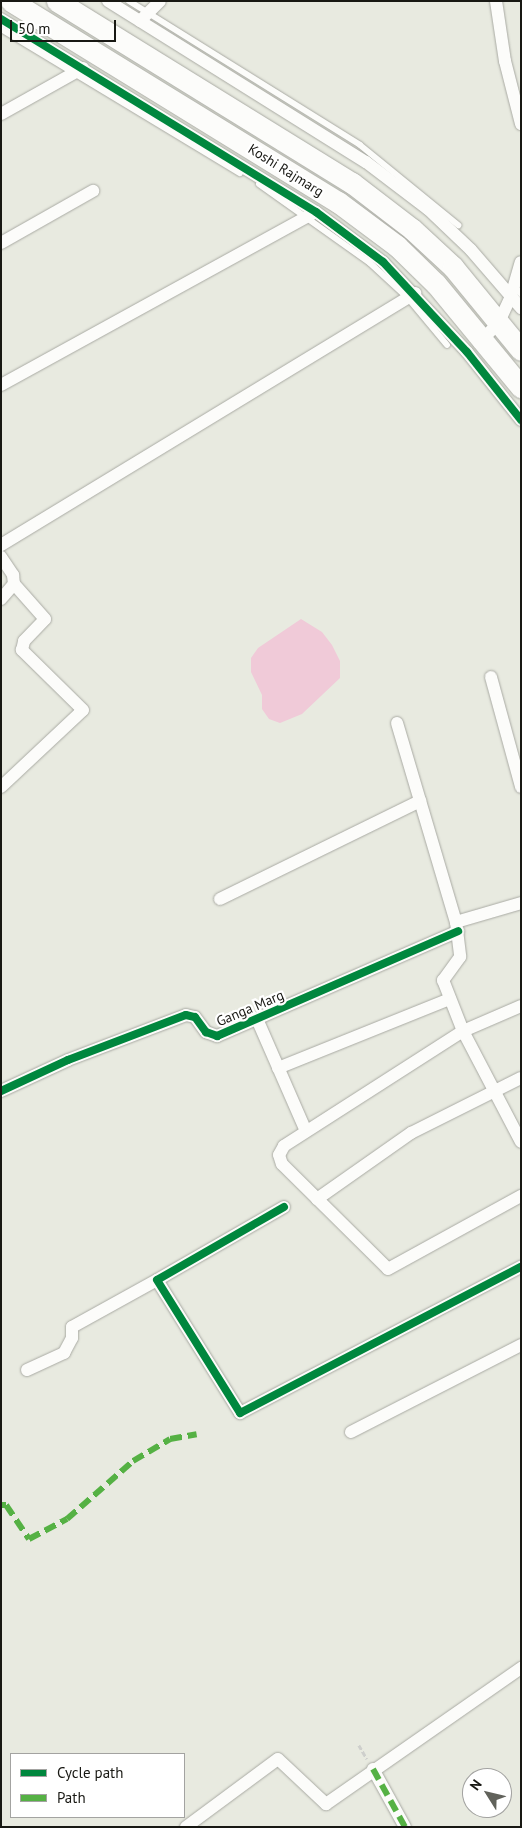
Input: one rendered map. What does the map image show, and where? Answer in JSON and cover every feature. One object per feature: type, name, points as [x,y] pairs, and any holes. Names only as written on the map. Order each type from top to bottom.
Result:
[{"type":"main road","name":"Koshi Rajmarg","points":[[11,1],[338,202],[396,246],[429,278],[475,346],[521,388]]},
{"type":"main road","name":"Koshi Rajmarg","points":[[57,1],[352,183],[412,228],[453,268],[521,350]]},
{"type":"street","points":[[108,1],[144,17],[366,162],[428,209],[472,250],[518,281],[521,308]]},
{"type":"street","points":[[144,17],[160,1]]},
{"type":"street","points":[[496,1],[505,61],[521,124]]},
{"type":"street","points":[[1,19],[383,262],[412,296],[475,346],[521,420]]},
{"type":"street","points":[[1,114],[79,70]]},
{"type":"street","points":[[1,243],[93,191]]},
{"type":"street","points":[[1,385],[311,215]]},
{"type":"street","points":[[475,346],[499,322],[518,281]]},
{"type":"street","points":[[1,545],[412,296]]},
{"type":"street","points":[[1,557],[13,575],[14,584],[44,619],[24,641],[22,650],[83,710],[1,787]]},
{"type":"street","points":[[1,599],[14,584]]},
{"type":"street","points":[[491,677],[521,787]]},
{"type":"street","points":[[397,723],[457,927],[460,958],[443,980],[463,1031],[521,1142]]},
{"type":"street","points":[[220,899],[420,800]]},
{"type":"street","name":"Ganga Marg","points":[[1,1091],[68,1060],[186,1015],[195,1017],[206,1032],[217,1036],[457,927],[521,903]]},
{"type":"street","points":[[278,1068],[450,998]]},
{"type":"street","points":[[521,1006],[463,1031],[306,1131],[284,1146],[279,1155],[282,1164],[388,1269],[521,1196]]},
{"type":"street","points":[[256,1019],[306,1131]]},
{"type":"street","points":[[317,1199],[411,1133],[521,1078]]},
{"type":"street","points":[[26,1370],[64,1352],[72,1338],[72,1327],[284,1207]]},
{"type":"street","points":[[157,1280],[240,1413],[521,1267]]},
{"type":"street","points":[[351,1432],[521,1345]]},
{"type":"street","points":[[186,1827],[278,1759],[326,1804],[373,1769],[521,1668]]},
{"type":"street","points":[[373,1769],[405,1827]]},
{"type":"lane","points":[[129,1],[144,17],[360,145],[458,226]]},
{"type":"lane","points":[[1,29],[79,70]]},
{"type":"lane","points":[[412,296],[447,345]]},
{"type":"shaded area","points":[[301,619],[322,632],[332,645],[340,661],[340,678],[302,714],[280,723],[269,719],[262,709],[262,695],[251,672],[251,658],[258,648]]},
{"type":"marked path","points":[[1,1505],[6,1505],[29,1539],[67,1519],[133,1461],[170,1439],[197,1434]]},
{"type":"marked path","points":[[373,1769],[405,1827]]},
{"type":"cycle path","points":[[1,19],[316,212],[383,262],[467,352],[521,420]]},
{"type":"cycle path","points":[[1,1091],[68,1060],[186,1015],[195,1017],[206,1032],[217,1036],[458,931]]},
{"type":"cycle path","points":[[284,1207],[157,1280],[240,1413],[521,1267]]}]
